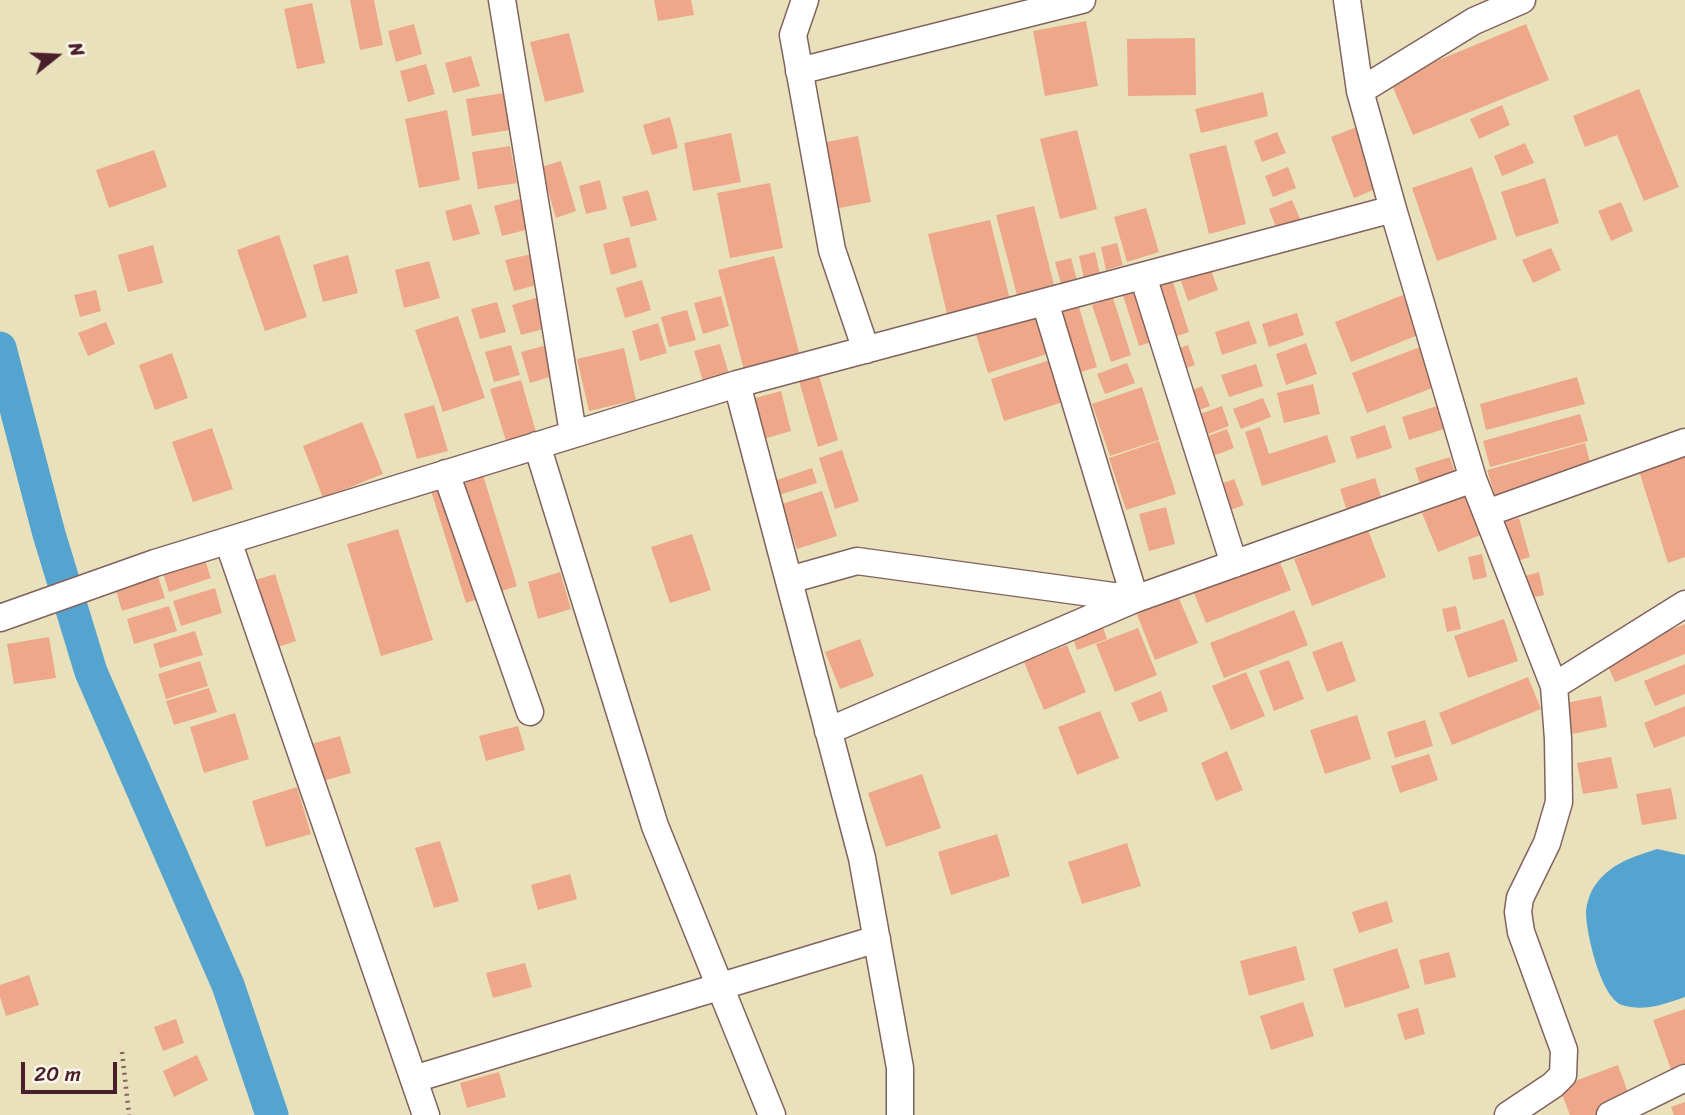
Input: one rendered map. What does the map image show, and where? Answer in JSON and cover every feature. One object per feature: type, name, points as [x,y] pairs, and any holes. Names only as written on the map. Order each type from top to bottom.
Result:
[{"type":"street","points":[[502,0],[573,433]]},
{"type":"street","points":[[805,0],[793,36],[799,71],[832,250],[866,350]]},
{"type":"street","points":[[799,71],[1082,0]]},
{"type":"street","points":[[1347,0],[1360,91],[1473,479],[1554,686],[1559,802],[1547,843],[1520,898],[1518,912],[1521,932],[1564,1050],[1563,1075],[1553,1085],[1508,1115]]},
{"type":"street","points":[[1360,91],[1474,21],[1522,0]]},
{"type":"street","points":[[7,614],[155,563],[737,384],[1394,209]]},
{"type":"street","points":[[1143,276],[1234,564]]},
{"type":"street","points":[[1045,302],[1135,599]]},
{"type":"street","points":[[737,384],[862,858],[900,1068],[900,1115]]},
{"type":"street","points":[[1487,513],[1685,442]]},
{"type":"street","points":[[537,445],[655,827],[772,1115]]},
{"type":"street","points":[[446,473],[530,712]]},
{"type":"street","points":[[828,731],[1135,599],[1473,479]]},
{"type":"street","points":[[228,541],[426,1115]]},
{"type":"street","points":[[789,580],[857,561],[1135,599]]},
{"type":"street","points":[[1554,686],[1685,604]]},
{"type":"street","points":[[414,1079],[877,939]]},
{"type":"street","points":[[1610,1115],[1685,1078]]},
{"type":"path","points":[[122,1052],[129,1115]]},
{"type":"water","points":[[1657,849],[1685,855],[1685,997],[1654,1006],[1630,1007],[1614,1000],[1601,978],[1589,934],[1587,906],[1593,889],[1607,872],[1623,862]]},
{"type":"building","points":[[350,0],[374,0],[383,45],[360,50]]},
{"type":"building","points":[[654,0],[691,0],[694,15],[658,21]]},
{"type":"building","points":[[312,3],[325,63],[297,69],[284,9]]},
{"type":"building","points":[[1086,21],[1098,86],[1045,96],[1033,31]]},
{"type":"building","points":[[414,24],[422,54],[396,62],[388,31]]},
{"type":"building","points":[[1526,24],[1549,80],[1413,135],[1390,80]]},
{"type":"building","points":[[569,33],[584,92],[545,102],[530,42]]},
{"type":"building","points":[[1195,38],[1196,95],[1128,96],[1127,39]]},
{"type":"building","points":[[471,56],[480,86],[453,93],[445,63]]},
{"type":"building","points":[[426,64],[435,94],[408,102],[400,71]]},
{"type":"building","points":[[1639,89],[1679,187],[1644,201],[1617,135],[1585,147],[1573,116]]},
{"type":"building","points":[[1263,92],[1268,116],[1201,133],[1195,109]]},
{"type":"building","points":[[504,93],[510,130],[472,136],[466,99]]},
{"type":"building","points":[[1502,105],[1510,125],[1479,139],[1470,119]]},
{"type":"building","points":[[447,110],[460,180],[419,188],[405,119]]},
{"type":"building","points":[[670,117],[678,148],[652,155],[643,125]]},
{"type":"building","points":[[1362,125],[1385,185],[1354,198],[1331,137]]},
{"type":"building","points":[[1077,130],[1097,209],[1060,219],[1040,139]]},
{"type":"building","points":[[1277,132],[1286,153],[1262,162],[1254,141]]},
{"type":"building","points":[[731,133],[741,182],[693,191],[684,143]]},
{"type":"building","points":[[858,136],[871,202],[818,212],[806,146]]},
{"type":"building","points":[[1525,143],[1534,163],[1502,176],[1494,156]]},
{"type":"building","points":[[1226,145],[1246,224],[1209,234],[1189,154]]},
{"type":"building","points":[[510,146],[517,183],[478,189],[472,152]]},
{"type":"building","points":[[154,150],[167,187],[109,208],[96,170]]},
{"type":"building","points":[[561,161],[576,211],[556,218],[541,167]]},
{"type":"building","points":[[1288,167],[1296,188],[1273,197],[1265,176]]},
{"type":"building","points":[[1472,167],[1497,239],[1437,261],[1412,188]]},
{"type":"building","points":[[1545,178],[1559,223],[1516,237],[1501,192]]},
{"type":"building","points":[[600,180],[607,209],[586,214],[579,186]]},
{"type":"building","points":[[770,183],[783,248],[730,258],[717,193]]},
{"type":"building","points":[[648,190],[657,220],[631,227],[622,197]]},
{"type":"building","points":[[520,199],[529,229],[502,236],[494,206]]},
{"type":"building","points":[[1292,200],[1301,221],[1277,230],[1269,209]]},
{"type":"building","points":[[1621,202],[1633,231],[1611,241],[1598,211]]},
{"type":"building","points":[[471,204],[480,234],[453,241],[445,211]]},
{"type":"building","points":[[1034,206],[1054,285],[1017,295],[996,215]]},
{"type":"building","points":[[1146,208],[1159,252],[1127,262],[1114,217]]},
{"type":"building","points":[[990,220],[1010,300],[947,314],[928,234]]},
{"type":"building","points":[[279,235],[307,317],[265,331],[237,250]]},
{"type":"building","points":[[629,237],[637,267],[611,275],[603,244]]},
{"type":"building","points":[[1117,243],[1123,265],[1106,270],[1101,247]]},
{"type":"building","points":[[153,245],[163,283],[128,292],[118,255]]},
{"type":"building","points":[[1551,248],[1561,270],[1533,283],[1522,260]]},
{"type":"building","points":[[1095,252],[1100,274],[1084,279],[1079,256]]},
{"type":"building","points":[[532,254],[540,284],[514,291],[505,260]]},
{"type":"building","points":[[348,255],[358,293],[323,302],[313,265]]},
{"type":"building","points":[[774,256],[800,356],[744,370],[718,270]]},
{"type":"building","points":[[1071,258],[1077,280],[1061,284],[1055,262]]},
{"type":"building","points":[[429,261],[440,298],[404,308],[395,270]]},
{"type":"building","points":[[1211,270],[1218,290],[1188,301],[1181,281]]},
{"type":"building","points":[[1171,276],[1189,332],[1168,339],[1150,282]]},
{"type":"building","points":[[642,280],[651,310],[625,318],[616,288]]},
{"type":"building","points":[[1142,282],[1160,339],[1139,346],[1121,289]]},
{"type":"building","points":[[96,290],[101,311],[80,317],[74,295]]},
{"type":"building","points":[[1403,295],[1418,335],[1351,362],[1335,322]]},
{"type":"building","points":[[721,296],[729,326],[703,334],[694,303]]},
{"type":"building","points":[[539,297],[547,328],[521,335],[512,305]]},
{"type":"building","points":[[1113,298],[1131,355],[1111,362],[1092,305]]},
{"type":"building","points":[[497,302],[506,332],[480,339],[471,309]]},
{"type":"building","points":[[1078,304],[1097,367],[1075,374],[1056,310]]},
{"type":"building","points":[[687,310],[696,340],[669,347],[661,317]]},
{"type":"building","points":[[1033,312],[1047,354],[988,373],[975,331]]},
{"type":"building","points":[[1297,313],[1304,335],[1269,347],[1262,324]]},
{"type":"building","points":[[458,316],[485,398],[443,412],[415,330]]},
{"type":"building","points":[[1249,321],[1257,343],[1222,355],[1215,332]]},
{"type":"building","points":[[106,322],[115,344],[88,356],[78,333]]},
{"type":"building","points":[[658,323],[667,353],[640,361],[632,331]]},
{"type":"building","points":[[1306,343],[1317,374],[1286,385],[1276,354]]},
{"type":"building","points":[[720,344],[729,374],[703,381],[694,351]]},
{"type":"building","points":[[511,345],[520,375],[494,382],[485,352]]},
{"type":"building","points":[[547,345],[556,375],[530,383],[521,352]]},
{"type":"building","points":[[1188,345],[1195,365],[1165,376],[1158,356]]},
{"type":"building","points":[[1420,347],[1435,387],[1367,413],[1352,373]]},
{"type":"building","points":[[624,348],[636,400],[589,411],[577,359]]},
{"type":"building","points":[[172,353],[188,398],[155,410],[139,365]]},
{"type":"building","points":[[1050,360],[1063,402],[1004,421],[991,379]]},
{"type":"building","points":[[1127,363],[1135,383],[1105,394],[1097,374]]},
{"type":"building","points":[[1256,364],[1263,386],[1229,397],[1221,375]]},
{"type":"building","points":[[817,369],[838,440],[818,447],[797,374]]},
{"type":"building","points":[[1577,377],[1585,404],[1486,430],[1480,404]]},
{"type":"building","points":[[521,380],[536,432],[506,441],[490,389]]},
{"type":"building","points":[[1313,384],[1320,414],[1284,423],[1277,393]]},
{"type":"building","points":[[1202,386],[1210,406],[1180,417],[1173,398]]},
{"type":"building","points":[[1142,387],[1159,440],[1110,456],[1092,404]]},
{"type":"building","points":[[781,391],[791,431],[763,439],[752,399]]},
{"type":"building","points":[[1263,398],[1271,417],[1241,429],[1233,409]]},
{"type":"building","points":[[434,405],[448,451],[417,459],[404,414]]},
{"type":"building","points":[[1222,406],[1229,426],[1200,437],[1192,417]]},
{"type":"building","points":[[1437,406],[1444,429],[1409,440],[1402,417]]},
{"type":"building","points":[[1580,414],[1588,441],[1490,467],[1483,441]]},
{"type":"building","points":[[362,422],[383,474],[323,498],[303,446]]},
{"type":"building","points":[[1385,425],[1392,448],[1357,459],[1350,437]]},
{"type":"building","points":[[1260,427],[1269,454],[1327,435],[1336,462],[1262,486],[1245,432]]},
{"type":"building","points":[[212,428],[233,489],[193,502],[172,442]]},
{"type":"building","points":[[1227,429],[1234,448],[1205,459],[1197,440]]},
{"type":"building","points":[[1159,441],[1176,494],[1126,510],[1109,458]]},
{"type":"building","points":[[1585,443],[1592,470],[1495,496],[1487,470]]},
{"type":"building","points":[[842,450],[859,501],[835,509],[819,458]]},
{"type":"building","points":[[1450,457],[1457,479],[1422,491],[1415,468]]},
{"type":"building","points":[[1685,457],[1685,557],[1668,563],[1639,471]]},
{"type":"building","points":[[812,468],[817,483],[779,495],[774,481]]},
{"type":"building","points":[[483,475],[517,586],[466,603],[431,491]]},
{"type":"building","points":[[1375,478],[1382,500],[1347,511],[1340,489]]},
{"type":"building","points":[[1234,479],[1244,505],[1209,518],[1199,492]]},
{"type":"building","points":[[822,491],[837,536],[797,549],[782,504]]},
{"type":"building","points":[[1468,495],[1483,534],[1438,552],[1422,513]]},
{"type":"building","points":[[1166,507],[1175,544],[1149,551],[1139,514]]},
{"type":"building","points":[[1519,518],[1530,557],[1517,561],[1504,522]]},
{"type":"building","points":[[398,529],[433,640],[381,656],[347,544]]},
{"type":"building","points":[[1368,530],[1386,577],[1312,606],[1294,559]]},
{"type":"building","points":[[692,534],[711,590],[670,603],[651,547]]},
{"type":"building","points":[[203,554],[211,578],[169,592],[161,567]]},
{"type":"building","points":[[1482,554],[1487,577],[1473,580],[1468,557]]},
{"type":"building","points":[[1277,555],[1291,590],[1206,623],[1192,588]]},
{"type":"building","points":[[560,572],[571,609],[538,619],[528,582]]},
{"type":"building","points":[[1539,572],[1544,595],[1530,598],[1525,576]]},
{"type":"building","points":[[157,573],[165,598],[122,611],[115,587]]},
{"type":"building","points":[[275,574],[296,641],[259,653],[239,585]]},
{"type":"building","points":[[215,588],[222,613],[181,626],[173,601]]},
{"type":"building","points":[[1178,596],[1198,643],[1155,660],[1136,612]]},
{"type":"building","points":[[169,606],[177,631],[134,644],[127,619]]},
{"type":"building","points":[[1456,606],[1461,629],[1447,632],[1442,609]]},
{"type":"building","points":[[1294,610],[1308,645],[1224,678],[1210,643]]},
{"type":"building","points":[[1100,619],[1107,639],[1077,650],[1070,630]]},
{"type":"building","points":[[1504,619],[1518,661],[1468,678],[1454,636]]},
{"type":"building","points":[[1685,624],[1685,654],[1615,682],[1604,657]]},
{"type":"building","points":[[1138,628],[1157,675],[1115,692],[1096,644]]},
{"type":"building","points":[[195,631],[203,655],[160,668],[153,644]]},
{"type":"building","points":[[49,637],[56,678],[14,684],[7,644]]},
{"type":"building","points":[[860,639],[874,676],[840,689],[825,652]]},
{"type":"building","points":[[1342,641],[1356,681],[1327,692],[1312,652]]},
{"type":"building","points":[[1067,645],[1086,692],[1044,710],[1024,662]]},
{"type":"building","points":[[1289,660],[1304,699],[1274,711],[1259,671]]},
{"type":"building","points":[[200,661],[208,686],[166,699],[158,674]]},
{"type":"building","points":[[1685,664],[1685,694],[1655,706],[1644,681]]},
{"type":"building","points":[[1246,672],[1265,716],[1231,730],[1212,686]]},
{"type":"building","points":[[1528,677],[1541,709],[1452,745],[1439,713]]},
{"type":"building","points":[[209,688],[217,712],[174,725],[166,701]]},
{"type":"building","points":[[1161,691],[1168,711],[1139,722],[1131,703]]},
{"type":"building","points":[[1601,696],[1607,727],[1572,734],[1566,703]]},
{"type":"building","points":[[1685,706],[1685,736],[1654,748],[1644,723]]},
{"type":"building","points":[[1100,711],[1119,758],[1077,775],[1058,727]]},
{"type":"building","points":[[235,713],[249,759],[204,773],[190,727]]},
{"type":"building","points":[[1357,715],[1371,759],[1325,774],[1310,730]]},
{"type":"building","points":[[1425,720],[1433,746],[1395,758],[1387,732]]},
{"type":"building","points":[[518,726],[525,750],[486,761],[479,736]]},
{"type":"building","points":[[340,736],[351,773],[319,782],[308,745]]},
{"type":"building","points":[[1227,751],[1243,790],[1216,801],[1201,763]]},
{"type":"building","points":[[1429,754],[1438,780],[1400,793],[1391,766]]},
{"type":"building","points":[[1611,757],[1618,788],[1583,794],[1577,763]]},
{"type":"building","points":[[922,774],[941,828],[886,847],[868,793]]},
{"type":"building","points":[[297,787],[311,834],[266,847],[252,801]]},
{"type":"building","points":[[1671,788],[1677,819],[1642,825],[1636,794]]},
{"type":"building","points":[[997,834],[1010,876],[951,895],[938,852]]},
{"type":"building","points":[[440,841],[459,901],[434,908],[415,848]]},
{"type":"building","points":[[1127,843],[1141,886],[1082,904],[1068,862]]},
{"type":"building","points":[[570,874],[577,899],[538,910],[531,885]]},
{"type":"building","points":[[1387,901],[1393,922],[1359,933],[1352,912]]},
{"type":"building","points":[[1296,946],[1305,980],[1249,996],[1240,961]]},
{"type":"building","points":[[1397,948],[1410,988],[1345,1008],[1333,969]]},
{"type":"building","points":[[1449,952],[1456,977],[1425,985],[1419,960]]},
{"type":"building","points":[[525,963],[532,987],[493,998],[486,973]]},
{"type":"building","points":[[29,975],[39,1005],[6,1016],[0,997],[0,985]]},
{"type":"building","points":[[1303,1002],[1314,1036],[1271,1050],[1260,1016]]},
{"type":"building","points":[[1418,1008],[1425,1034],[1405,1040],[1397,1014]]},
{"type":"building","points":[[1685,1009],[1685,1092],[1680,1094],[1653,1020]]},
{"type":"building","points":[[176,1019],[184,1043],[163,1051],[154,1027]]},
{"type":"building","points":[[197,1055],[208,1080],[174,1097],[163,1071]]},
{"type":"building","points":[[1618,1065],[1635,1112],[1627,1115],[1570,1115],[1559,1087]]},
{"type":"building","points":[[499,1072],[506,1097],[467,1108],[460,1083]]},
{"type":"building","points":[[1685,1102],[1685,1115],[1674,1115],[1671,1107]]},
{"type":"waterway","points":[[0,348],[49,534],[91,672],[228,985],[272,1115]]}]
